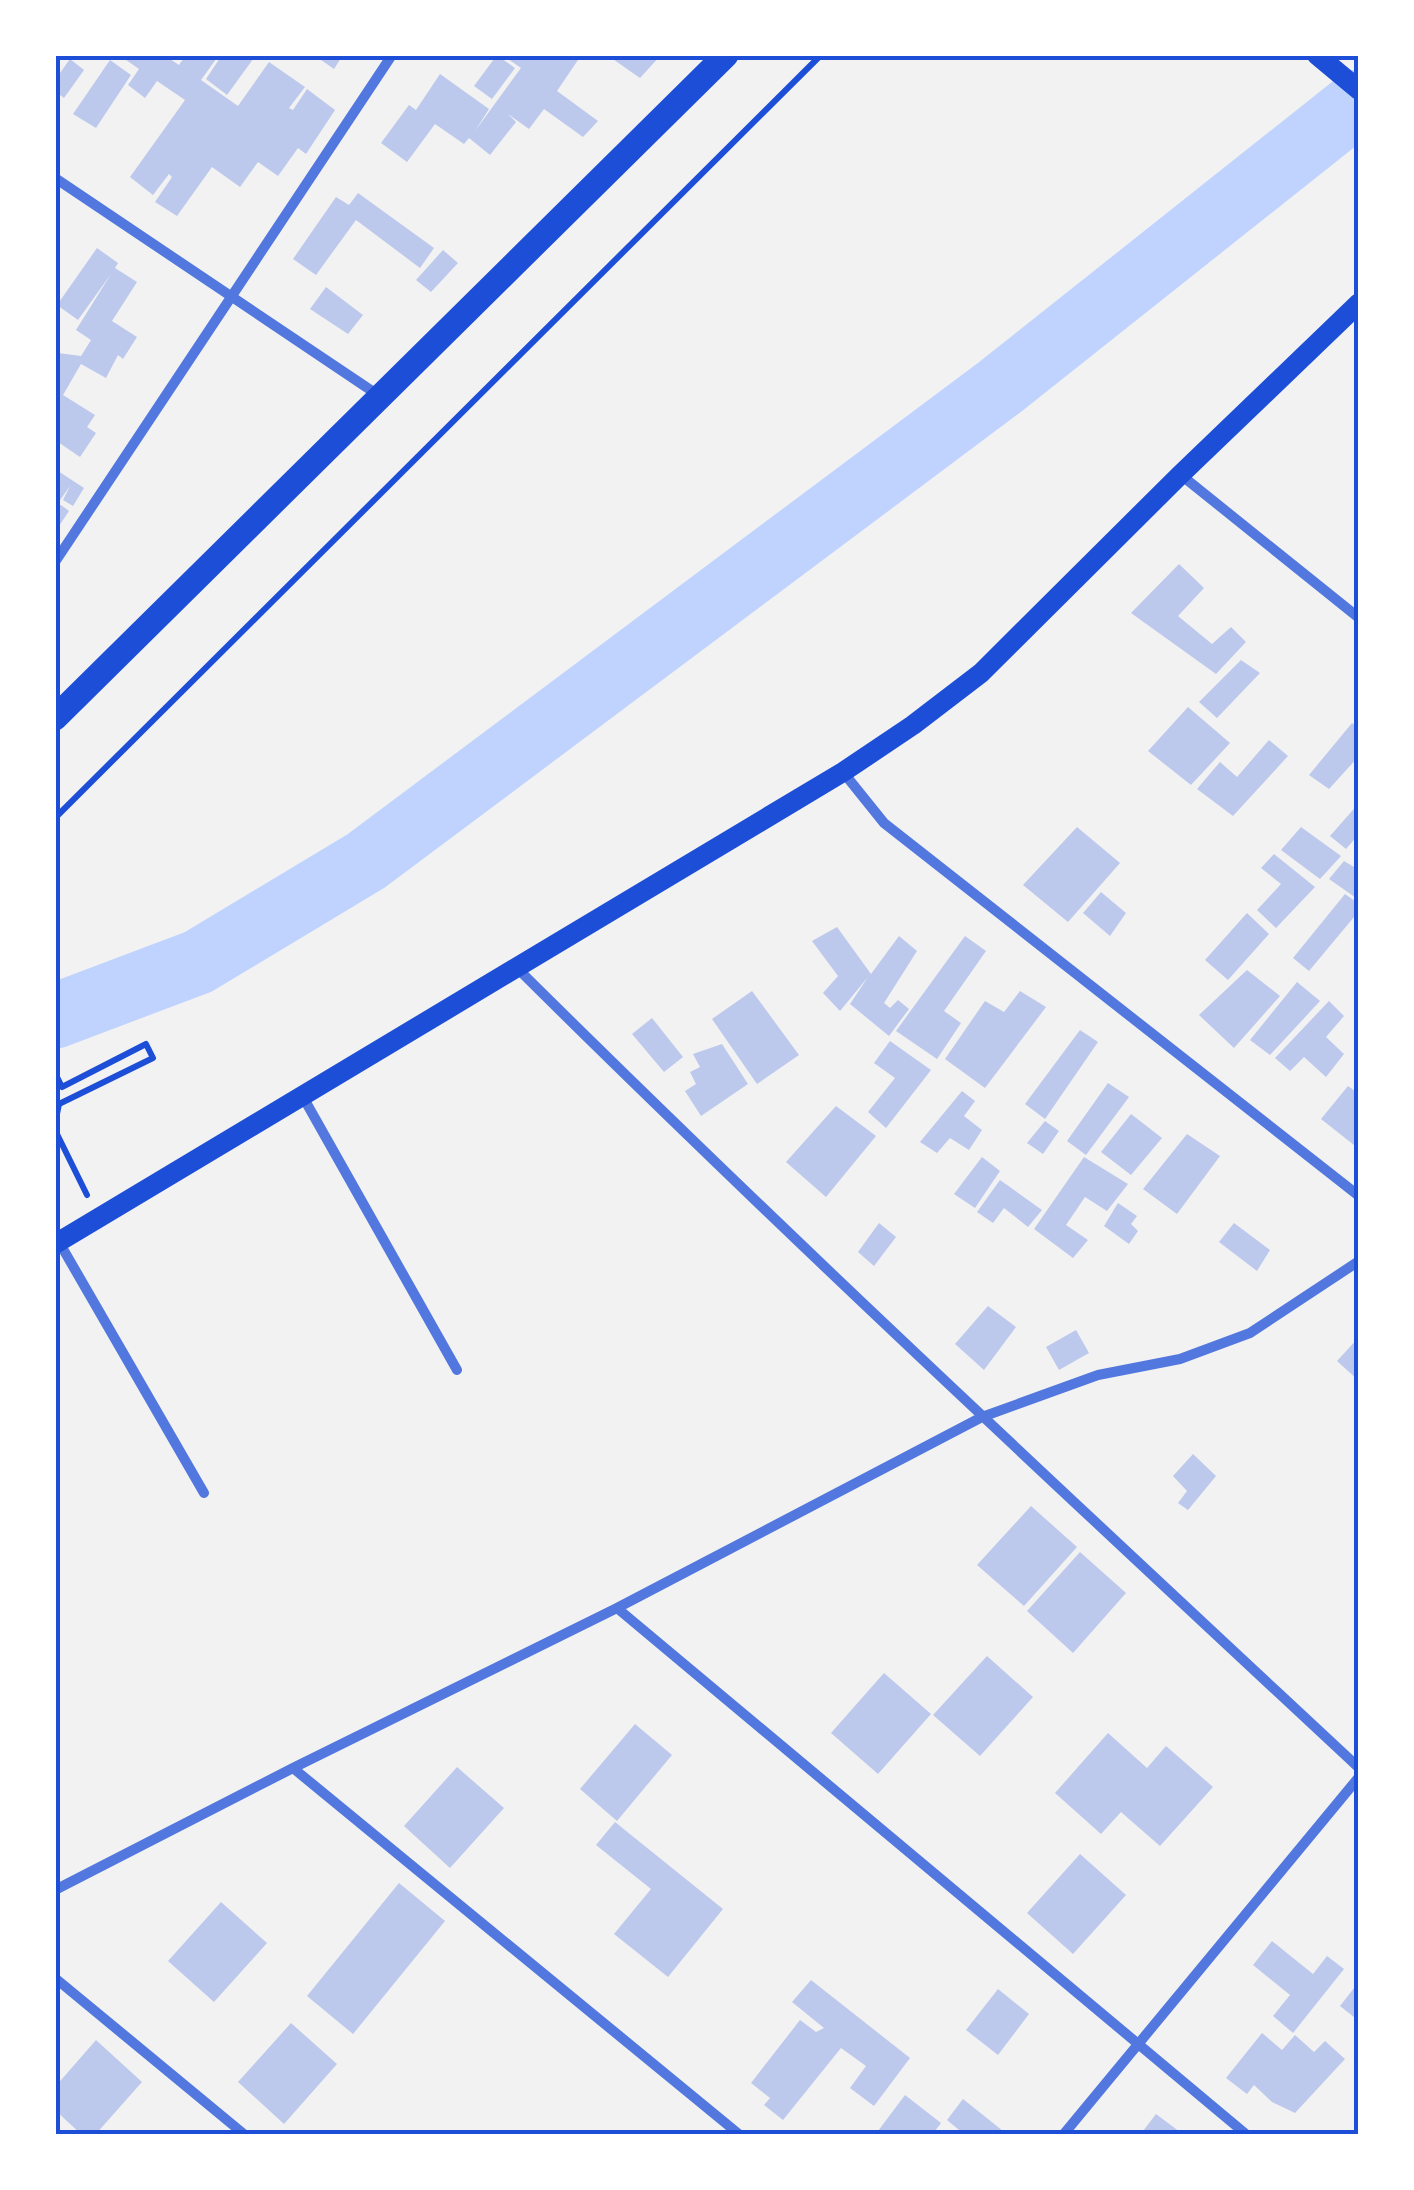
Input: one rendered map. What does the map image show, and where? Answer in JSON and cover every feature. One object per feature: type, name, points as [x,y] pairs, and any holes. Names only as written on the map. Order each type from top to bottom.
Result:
[{"type":"main road","points":[[55,718],[726,55]]},
{"type":"main road","points":[[1318,55],[1359,90]]},
{"type":"main road","points":[[57,1243],[843,772],[912,725],[981,673],[1180,474],[1359,304]]},
{"type":"street","points":[[55,562],[392,55]]},
{"type":"street","points":[[55,178],[381,397]]},
{"type":"street","points":[[1180,474],[1359,618]]},
{"type":"street","points":[[843,772],[884,824],[1359,1196]]},
{"type":"street","points":[[516,967],[982,1417],[1359,1768]]},
{"type":"street","points":[[303,1097],[457,1370]]},
{"type":"street","points":[[57,1243],[204,1493]]},
{"type":"street","points":[[55,1890],[617,1608],[982,1417],[1098,1374],[1180,1359],[1250,1333],[1359,1261]]},
{"type":"street","points":[[617,1608],[1248,2135]]},
{"type":"street","points":[[293,1768],[740,2135]]},
{"type":"street","points":[[1063,2135],[1359,1777]]},
{"type":"street","points":[[55,1978],[245,2135]]},
{"type":"path","points":[[55,818],[821,55]]},
{"type":"path","points":[[55,1073],[62,1087],[146,1044],[153,1058],[59,1104],[55,1127],[100,1218]]},
{"type":"building","points":[[119,55],[164,55],[179,65],[186,55],[219,55],[201,80],[238,106],[269,62],[305,87],[289,108],[293,110],[307,89],[335,110],[306,154],[298,148],[278,176],[258,162],[240,187],[212,167],[177,216],[155,202],[172,177],[169,174],[153,195],[130,177],[185,100],[157,81],[145,98],[128,85],[139,69]]},
{"type":"building","points":[[222,55],[256,55],[227,95],[206,79]]},
{"type":"building","points":[[314,55],[343,55],[334,69]]},
{"type":"building","points":[[497,55],[515,68],[492,99],[474,86]]},
{"type":"building","points":[[502,55],[580,57],[557,91],[598,121],[583,137],[544,109],[529,129],[508,114],[516,122],[490,155],[469,138],[464,144],[435,124],[407,162],[381,143],[409,105],[416,110],[440,74],[489,109],[475,131],[521,68]]},
{"type":"building","points":[[607,55],[661,55],[640,78]]},
{"type":"building","points":[[70,59],[84,70],[64,98],[55,91],[55,80]]},
{"type":"building","points":[[110,60],[131,75],[96,128],[73,114]]},
{"type":"building","points":[[358,193],[434,248],[420,268],[356,220],[316,275],[293,259],[336,197],[349,205]]},
{"type":"building","points":[[97,248],[118,263],[115,268],[137,282],[112,321],[137,337],[123,359],[118,355],[106,378],[81,364],[63,395],[95,415],[87,427],[96,433],[80,457],[55,440],[55,355],[81,356],[91,340],[76,330],[111,274],[78,320],[57,305]]},
{"type":"building","points":[[443,250],[458,263],[431,292],[416,280]]},
{"type":"building","points":[[326,287],[363,315],[348,334],[310,309]]},
{"type":"building","points":[[55,469],[84,488],[73,506],[63,500],[70,486],[58,503],[55,501]]},
{"type":"building","points":[[55,506],[69,511],[55,532]]},
{"type":"building","points":[[1179,564],[1204,588],[1178,616],[1212,644],[1231,627],[1246,642],[1216,674],[1131,613]]},
{"type":"building","points":[[1241,660],[1260,673],[1217,718],[1199,702]]},
{"type":"building","points":[[1188,707],[1230,743],[1191,785],[1148,751]]},
{"type":"building","points":[[1352,723],[1359,728],[1359,756],[1329,789],[1309,775]]},
{"type":"building","points":[[1269,740],[1288,756],[1233,816],[1197,789],[1220,762],[1237,777]]},
{"type":"building","points":[[1359,803],[1359,834],[1346,849],[1330,836]]},
{"type":"building","points":[[1077,827],[1120,863],[1068,922],[1023,885]]},
{"type":"building","points":[[1301,827],[1341,856],[1320,879],[1281,850]]},
{"type":"building","points":[[1274,854],[1315,887],[1276,928],[1257,910],[1281,884],[1261,868]]},
{"type":"building","points":[[1344,861],[1359,870],[1359,900],[1329,879]]},
{"type":"building","points":[[1101,892],[1126,913],[1110,936],[1083,913]]},
{"type":"building","points":[[1345,894],[1359,904],[1359,911],[1309,971],[1293,958]]},
{"type":"building","points":[[1247,913],[1269,934],[1228,980],[1205,960]]},
{"type":"building","points":[[837,927],[871,974],[899,936],[917,951],[884,1003],[890,1008],[898,1000],[909,1009],[889,1036],[850,1004],[868,977],[840,1011],[823,993],[838,976],[812,941]]},
{"type":"building","points":[[965,936],[986,951],[944,1011],[961,1023],[937,1059],[896,1031]]},
{"type":"building","points":[[1247,970],[1280,996],[1234,1048],[1199,1015]]},
{"type":"building","points":[[1297,982],[1320,1001],[1270,1055],[1250,1040]]},
{"type":"building","points":[[752,991],[799,1055],[757,1084],[712,1019]]},
{"type":"building","points":[[1020,991],[1046,1007],[985,1088],[945,1059],[985,1001],[1004,1012]]},
{"type":"building","points":[[1329,1001],[1344,1016],[1326,1037],[1344,1054],[1326,1077],[1304,1057],[1290,1071],[1275,1058]]},
{"type":"building","points":[[652,1018],[683,1057],[664,1072],[632,1034]]},
{"type":"building","points":[[1080,1030],[1098,1042],[1045,1119],[1025,1104]]},
{"type":"building","points":[[890,1041],[931,1070],[886,1128],[868,1112],[895,1078],[874,1063]]},
{"type":"building","points":[[722,1044],[748,1084],[701,1116],[685,1091],[696,1084],[690,1072],[700,1067],[693,1054]]},
{"type":"building","points":[[1108,1083],[1129,1097],[1086,1155],[1067,1141]]},
{"type":"building","points":[[1348,1086],[1359,1094],[1359,1149],[1321,1119]]},
{"type":"building","points":[[962,1091],[975,1101],[964,1116],[982,1130],[969,1150],[950,1138],[937,1153],[920,1142]]},
{"type":"building","points":[[836,1106],[876,1136],[826,1197],[786,1162]]},
{"type":"building","points":[[1131,1114],[1162,1138],[1131,1175],[1101,1152]]},
{"type":"building","points":[[1045,1121],[1059,1131],[1043,1154],[1027,1143]]},
{"type":"building","points":[[1187,1134],[1220,1156],[1177,1214],[1143,1189]]},
{"type":"building","points":[[982,1157],[1000,1171],[975,1208],[954,1194]]},
{"type":"building","points":[[1084,1157],[1128,1184],[1107,1211],[1085,1197],[1066,1225],[1088,1240],[1073,1258],[1034,1229]]},
{"type":"building","points":[[1000,1180],[1042,1210],[1028,1227],[1004,1208],[993,1223],[977,1212]]},
{"type":"building","points":[[1118,1203],[1137,1216],[1131,1224],[1138,1231],[1129,1244],[1104,1226]]},
{"type":"building","points":[[879,1223],[896,1237],[874,1266],[858,1252]]},
{"type":"building","points":[[1234,1223],[1270,1250],[1257,1271],[1219,1242]]},
{"type":"building","points":[[988,1306],[1016,1327],[984,1370],[955,1344]]},
{"type":"building","points":[[1076,1330],[1089,1353],[1059,1370],[1046,1347]]},
{"type":"building","points":[[1359,1337],[1359,1381],[1337,1361]]},
{"type":"building","points":[[1193,1454],[1216,1476],[1188,1510],[1178,1503],[1187,1491],[1173,1476]]},
{"type":"building","points":[[1031,1506],[1077,1547],[1024,1606],[977,1565]]},
{"type":"building","points":[[1080,1552],[1126,1593],[1073,1653],[1027,1611]]},
{"type":"building","points":[[987,1656],[1033,1697],[980,1756],[933,1715]]},
{"type":"building","points":[[884,1673],[931,1714],[878,1774],[831,1733]]},
{"type":"building","points":[[635,1724],[672,1755],[617,1821],[580,1789]]},
{"type":"building","points":[[1108,1733],[1147,1768],[1166,1746],[1213,1787],[1160,1846],[1121,1812],[1101,1834],[1055,1793]]},
{"type":"building","points":[[457,1767],[504,1808],[450,1868],[404,1826]]},
{"type":"building","points":[[615,1822],[723,1909],[668,1977],[614,1934],[651,1889],[596,1845]]},
{"type":"building","points":[[1080,1854],[1126,1895],[1073,1954],[1027,1913]]},
{"type":"building","points":[[399,1883],[445,1921],[353,2034],[307,1996]]},
{"type":"building","points":[[221,1902],[267,1943],[214,2002],[168,1961]]},
{"type":"building","points":[[1272,1941],[1313,1974],[1327,1956],[1344,1969],[1293,2033],[1273,2016],[1290,1995],[1253,1965]]},
{"type":"building","points":[[811,1980],[910,2058],[874,2106],[850,2088],[866,2066],[841,2048],[783,2120],[764,2105],[770,2098],[751,2083],[800,2020],[816,2032],[824,2028],[792,2002]]},
{"type":"building","points":[[1354,1988],[1359,1988],[1359,2021],[1340,2006]]},
{"type":"building","points":[[998,1989],[1029,2014],[998,2055],[966,2030]]},
{"type":"building","points":[[291,2023],[337,2064],[284,2124],[238,2082]]},
{"type":"building","points":[[1262,2033],[1282,2050],[1295,2035],[1314,2052],[1325,2041],[1345,2059],[1295,2113],[1272,2102],[1254,2085],[1247,2094],[1226,2078]]},
{"type":"building","points":[[96,2040],[142,2082],[95,2135],[82,2135],[55,2110],[55,2087]]},
{"type":"building","points":[[905,2095],[941,2123],[932,2135],[875,2135]]},
{"type":"building","points":[[963,2099],[1008,2135],[965,2135],[947,2120]]},
{"type":"building","points":[[1156,2114],[1184,2135],[1140,2135]]},
{"type":"waterway","points":[[55,1016],[198,962],[366,861],[1000,387],[1359,102]]}]
